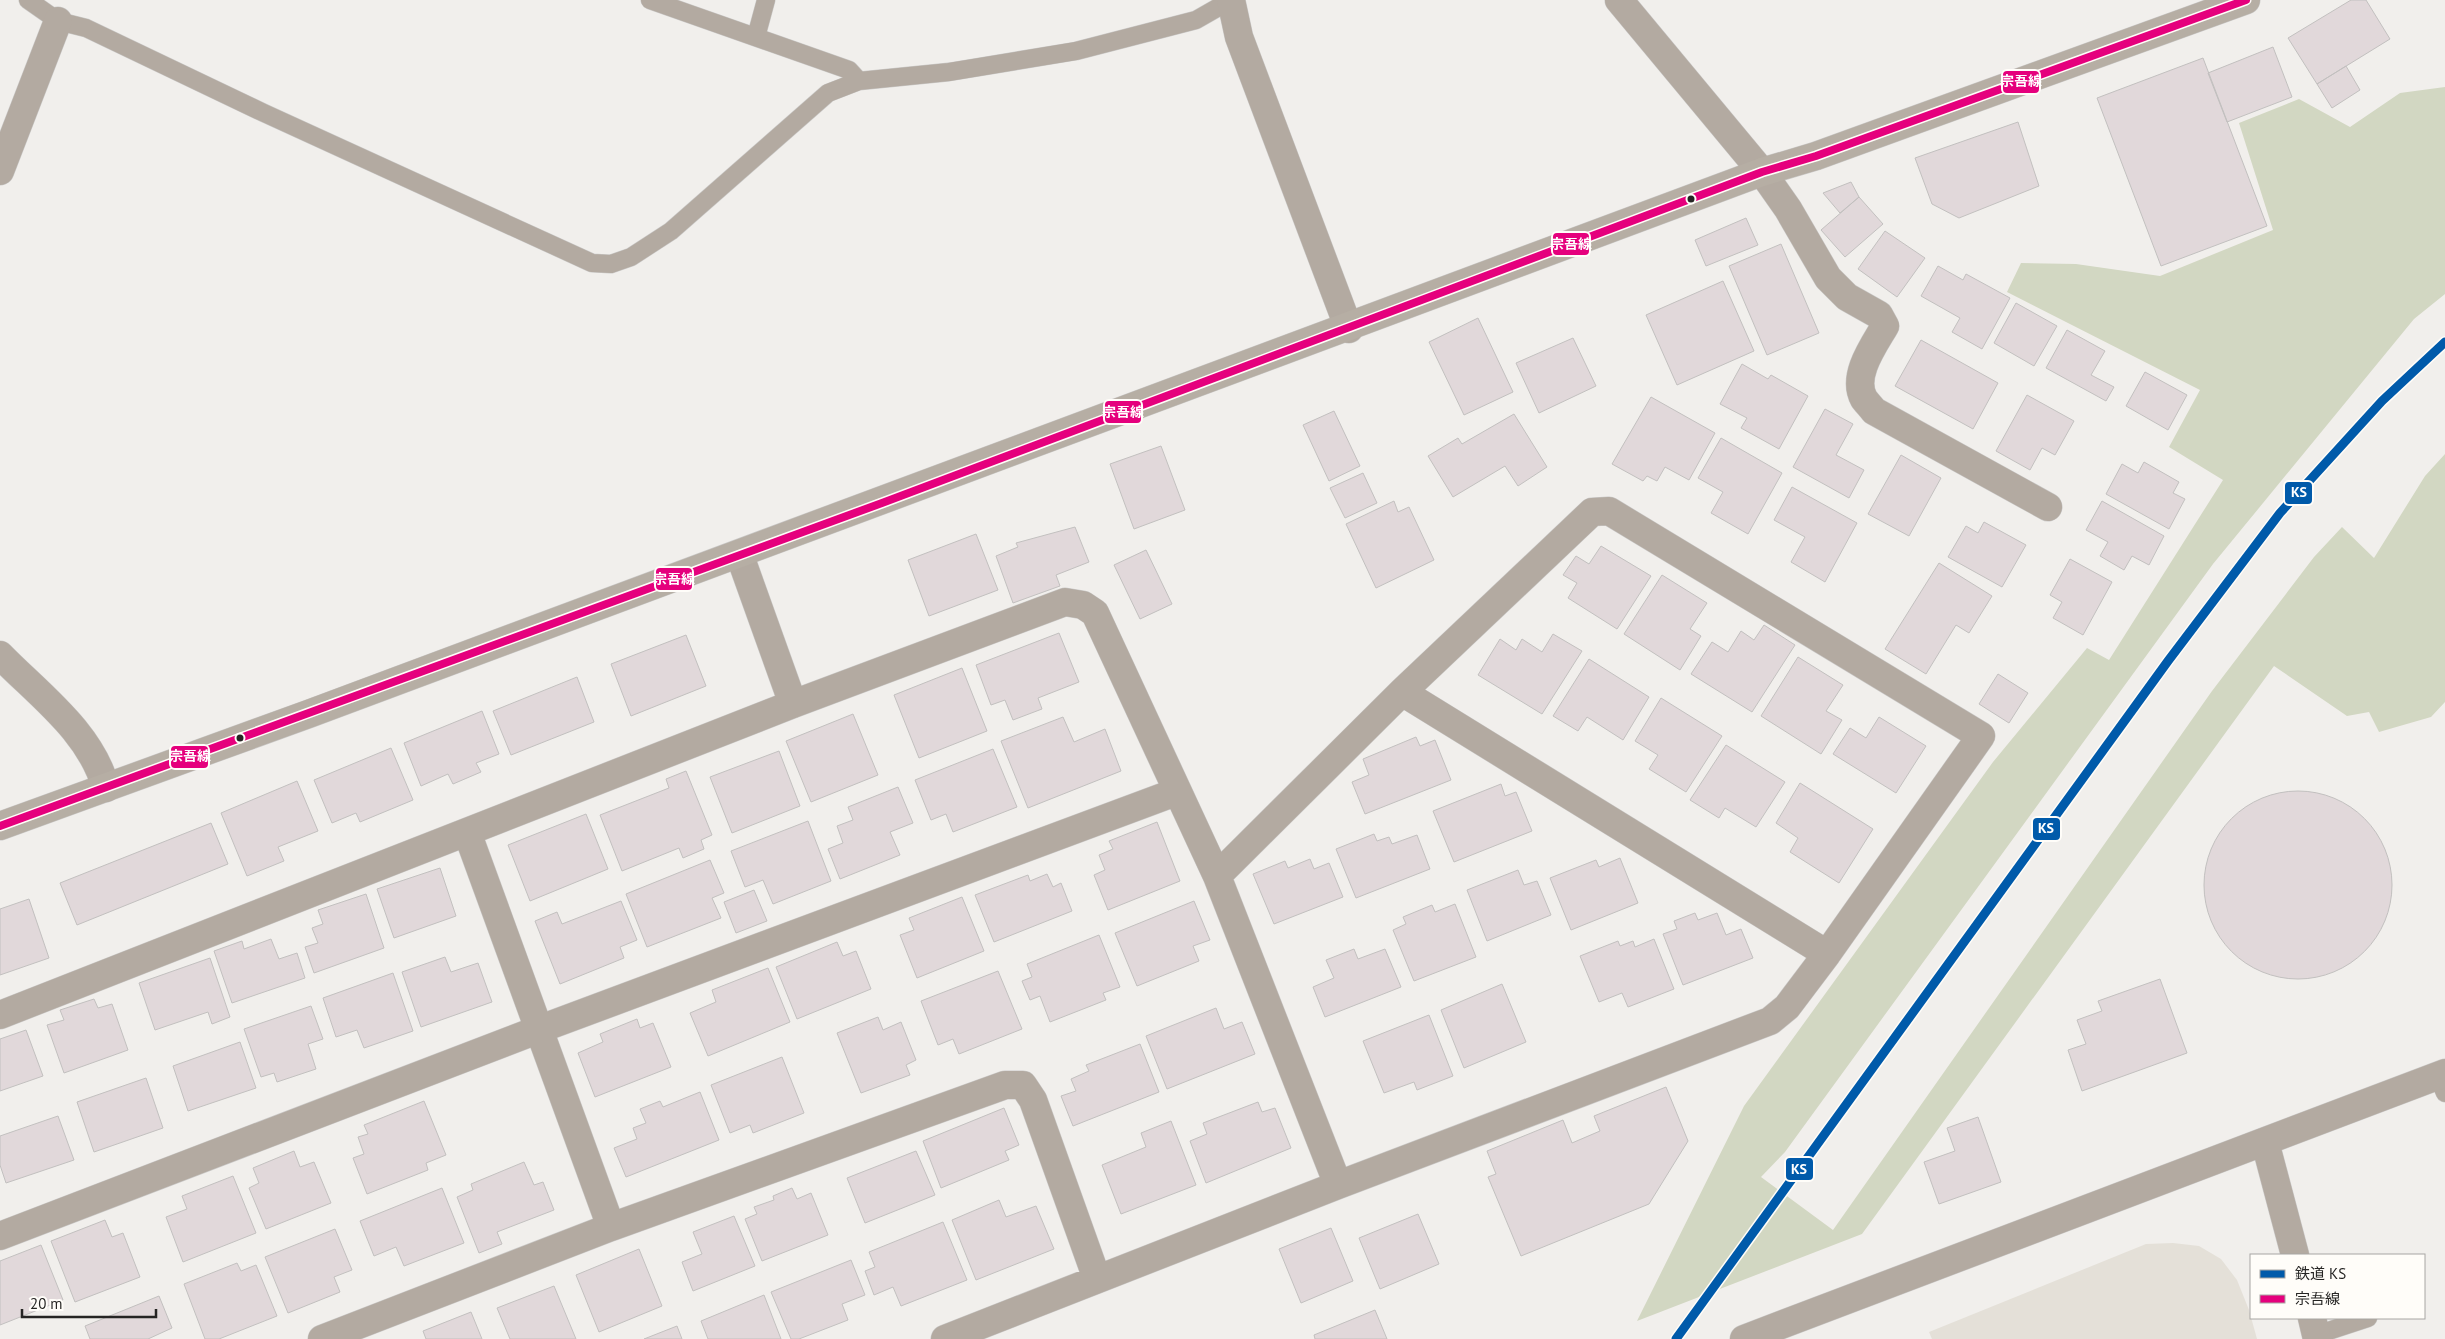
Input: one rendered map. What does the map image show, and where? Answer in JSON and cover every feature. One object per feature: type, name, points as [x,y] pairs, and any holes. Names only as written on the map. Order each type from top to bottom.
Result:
[{"type":"highway","points":[[0,826],[740,556],[1349,329],[1762,172],[1816,156],[2246,0]]},
{"type":"street","points":[[1231,0],[1239,37],[1349,329]]},
{"type":"street","points":[[1619,0],[1762,172],[1788,209],[1828,278],[1847,297],[1879,314],[1885,326],[1866,360],[1860,382],[1863,398],[1874,411],[2048,507]]},
{"type":"street","points":[[0,172],[58,22]]},
{"type":"street","points":[[944,1339],[1770,1021],[1787,1007],[1827,954],[1981,736],[1609,511],[1592,512],[1402,692],[1217,876]]},
{"type":"street","points":[[740,556],[793,704]]},
{"type":"street","points":[[0,1015],[793,704],[1065,602],[1083,605],[1095,613],[1176,792],[1217,876],[1338,1186]]},
{"type":"street","points":[[0,655],[77,732],[91,751],[101,770],[106,788]]},
{"type":"street","points":[[1402,692],[1827,954]]},
{"type":"street","points":[[0,1236],[540,1029],[1176,792]]},
{"type":"street","points":[[467,832],[611,1227]]},
{"type":"street","points":[[1744,1339],[2265,1142],[2443,1081]]},
{"type":"street","points":[[322,1339],[611,1227],[1005,1085],[1023,1085],[1033,1100],[1097,1279]]},
{"type":"street","points":[[2265,1142],[2295,1254]]},
{"type":"lane","points":[[28,0],[58,22],[86,28],[264,114],[592,263],[610,264],[631,257],[671,231],[828,93],[859,81],[948,72],[1076,51],[1196,20],[1231,0]]},
{"type":"lane","points":[[650,0],[849,70],[859,81]]},
{"type":"lane","points":[[756,37],[766,0]]},
{"type":"lane","points":[[2315,1330],[2364,1319]]},
{"type":"shaded area","points":[[2173,1243],[2199,1246],[2221,1259],[2237,1280],[2249,1310],[2257,1339],[1932,1339],[1929,1332],[2146,1244]]},
{"type":"green space","points":[[2445,87],[2445,294],[2414,319],[2213,564],[1785,1152],[1761,1177],[1833,1230],[2212,691],[2314,557],[2342,527],[2374,558],[2425,476],[2445,454],[2445,702],[2431,717],[2379,732],[2369,712],[2347,716],[2274,666],[1862,1234],[1637,1321],[1744,1106],[1993,762],[2087,648],[2109,660],[2223,480],[2169,447],[2200,390],[2007,292],[2021,263],[2076,264],[2160,276],[2273,230],[2239,123],[2299,99],[2350,127],[2400,93]]},
{"type":"building","points":[[2351,0],[2366,0],[2390,39],[2317,84],[2288,38]]},
{"type":"building","points":[[2273,47],[2292,97],[2227,122],[2208,73]]},
{"type":"building","points":[[2203,58],[2267,226],[2161,266],[2097,98]]},
{"type":"building","points":[[2346,66],[2360,90],[2332,108],[2317,84]]},
{"type":"building","points":[[2018,122],[2039,186],[1959,218],[1932,204],[1915,158]]},
{"type":"building","points":[[1851,182],[1859,197],[1840,213],[1823,193]]},
{"type":"building","points":[[1859,197],[1883,224],[1845,257],[1821,230]]},
{"type":"building","points":[[1746,218],[1758,245],[1706,266],[1695,240]]},
{"type":"building","points":[[1885,231],[1925,258],[1897,297],[1858,269]]},
{"type":"building","points":[[1781,244],[1819,333],[1767,355],[1729,266]]},
{"type":"building","points":[[1938,266],[1963,280],[1966,274],[2010,298],[1982,349],[1952,332],[1960,318],[1921,296]]},
{"type":"building","points":[[1723,281],[1754,351],[1677,385],[1646,315]]},
{"type":"building","points":[[2016,303],[2057,326],[2034,366],[1994,343]]},
{"type":"building","points":[[1478,318],[1513,392],[1464,415],[1429,342]]},
{"type":"building","points":[[2067,330],[2105,351],[2091,375],[2114,387],[2106,401],[2046,368]]},
{"type":"building","points":[[1573,338],[1596,386],[1539,413],[1516,363]]},
{"type":"building","points":[[1921,340],[1998,383],[1973,429],[1895,386]]},
{"type":"building","points":[[1742,364],[1768,379],[1771,375],[1808,396],[1779,449],[1741,428],[1747,418],[1720,404]]},
{"type":"building","points":[[2145,372],[2187,395],[2168,430],[2126,406]]},
{"type":"building","points":[[2027,395],[2074,421],[2055,455],[2042,448],[2030,470],[1996,451]]},
{"type":"building","points":[[1651,397],[1715,433],[1689,480],[1665,467],[1657,481],[1647,476],[1643,481],[1612,464]]},
{"type":"building","points":[[1825,409],[1853,424],[1836,455],[1864,470],[1849,498],[1793,467]]},
{"type":"building","points":[[1334,411],[1360,466],[1329,481],[1303,425]]},
{"type":"building","points":[[1514,414],[1547,467],[1518,486],[1505,466],[1453,497],[1428,456],[1458,438],[1462,444]]},
{"type":"building","points":[[1721,438],[1782,473],[1748,534],[1711,513],[1723,492],[1698,478]]},
{"type":"building","points":[[1161,446],[1185,510],[1134,529],[1110,464]]},
{"type":"building","points":[[1901,455],[1941,478],[1909,536],[1868,514]]},
{"type":"building","points":[[2144,462],[2179,482],[2173,493],[2185,499],[2169,529],[2106,494],[2122,464],[2138,473]]},
{"type":"building","points":[[1363,473],[1377,503],[1345,518],[1330,488]]},
{"type":"building","points":[[1792,487],[1857,523],[1825,582],[1791,562],[1805,537],[1774,520]]},
{"type":"building","points":[[1394,501],[1398,512],[1409,507],[1434,560],[1376,588],[1346,524]]},
{"type":"building","points":[[2102,501],[2164,536],[2149,565],[2132,556],[2124,570],[2100,556],[2108,542],[2086,530]]},
{"type":"building","points":[[1984,522],[2026,545],[2002,587],[1948,557],[1966,526],[1978,533]]},
{"type":"building","points":[[1075,527],[1089,562],[1056,575],[1060,586],[1013,603],[996,556],[1018,547],[1016,543]]},
{"type":"building","points":[[976,534],[998,590],[929,616],[908,560]]},
{"type":"building","points":[[1601,546],[1651,576],[1617,629],[1568,598],[1577,583],[1563,575],[1576,556],[1589,564]]},
{"type":"building","points":[[1146,550],[1172,604],[1140,619],[1114,565]]},
{"type":"building","points":[[2070,559],[2112,582],[2083,635],[2053,618],[2062,602],[2050,595]]},
{"type":"building","points":[[1939,563],[1992,596],[1969,633],[1956,625],[1926,674],[1885,649]]},
{"type":"building","points":[[1662,575],[1707,603],[1690,629],[1701,636],[1680,670],[1624,634]]},
{"type":"building","points":[[1764,625],[1795,645],[1752,712],[1691,674],[1712,642],[1728,652],[1741,631],[1754,640]]},
{"type":"building","points":[[1059,633],[1079,682],[1038,698],[1042,709],[1013,720],[1005,700],[991,705],[976,665]]},
{"type":"building","points":[[1553,634],[1582,651],[1542,714],[1478,675],[1500,639],[1516,650],[1522,639],[1542,652]]},
{"type":"building","points":[[686,635],[706,686],[631,716],[611,664]]},
{"type":"building","points":[[1798,657],[1843,685],[1826,711],[1842,720],[1821,754],[1761,716]]},
{"type":"building","points":[[1589,659],[1649,697],[1623,740],[1587,717],[1578,731],[1553,716]]},
{"type":"building","points":[[962,668],[987,731],[919,758],[894,695]]},
{"type":"building","points":[[1998,674],[2028,693],[2009,723],[1979,704]]},
{"type":"building","points":[[577,677],[594,722],[511,755],[493,711]]},
{"type":"building","points":[[1661,698],[1722,736],[1686,792],[1649,769],[1658,755],[1635,741]]},
{"type":"building","points":[[482,711],[499,754],[476,763],[481,772],[453,784],[448,774],[421,786],[404,743]]},
{"type":"building","points":[[853,714],[878,775],[811,802],[786,741]]},
{"type":"building","points":[[1063,717],[1074,742],[1105,729],[1121,771],[1028,808],[1001,741]]},
{"type":"building","points":[[1879,717],[1926,746],[1896,793],[1833,754],[1850,728],[1866,738]]},
{"type":"building","points":[[1416,737],[1420,746],[1435,740],[1451,780],[1365,814],[1352,782],[1369,775],[1363,759]]},
{"type":"building","points":[[1726,745],[1785,782],[1756,827],[1725,808],[1719,818],[1690,800]]},
{"type":"building","points":[[391,748],[413,800],[360,822],[356,813],[332,823],[314,780]]},
{"type":"building","points":[[993,749],[1017,807],[953,832],[946,814],[931,820],[915,780]]},
{"type":"building","points":[[779,751],[800,806],[732,833],[710,777]]},
{"type":"building","points":[[686,771],[712,835],[701,840],[704,849],[683,858],[679,848],[622,871],[600,815],[669,788],[666,779]]},
{"type":"building","points":[[297,781],[318,831],[278,847],[284,861],[247,876],[221,813]]},
{"type":"building","points":[[1800,783],[1873,829],[1839,883],[1790,852],[1798,838],[1776,823]]},
{"type":"building","points":[[1501,784],[1505,796],[1516,792],[1532,831],[1454,862],[1433,811]]},
{"type":"building","points":[[898,787],[913,823],[890,832],[900,855],[840,879],[828,849],[843,843],[837,826],[853,820],[848,807]]},
{"type":"building","points":[[2289,791],[2307,791],[2334,798],[2365,818],[2385,849],[2392,876],[2392,894],[2385,921],[2365,952],[2334,972],[2307,979],[2289,979],[2271,975],[2254,968],[2238,958],[2225,945],[2215,929],[2208,912],[2204,894],[2204,876],[2208,858],[2215,841],[2225,825],[2238,812],[2254,802],[2271,795]]},
{"type":"building","points":[[586,814],[608,869],[530,901],[508,845]]},
{"type":"building","points":[[808,821],[831,881],[773,904],[763,880],[745,887],[731,851]]},
{"type":"building","points":[[1157,822],[1180,881],[1108,910],[1094,875],[1105,870],[1099,855],[1113,849],[1109,841]]},
{"type":"building","points":[[211,823],[228,864],[77,925],[60,883]]},
{"type":"building","points":[[1374,834],[1377,841],[1389,837],[1392,844],[1417,835],[1430,869],[1356,898],[1336,849]]},
{"type":"building","points":[[1620,858],[1638,903],[1571,930],[1550,878],[1596,860],[1599,867]]},
{"type":"building","points":[[1310,859],[1314,869],[1329,863],[1343,897],[1274,924],[1253,874],[1285,861],[1288,868]]},
{"type":"building","points":[[710,860],[724,893],[712,898],[721,918],[647,947],[626,894]]},
{"type":"building","points":[[440,868],[456,916],[394,938],[377,889]]},
{"type":"building","points":[[1518,870],[1524,885],[1537,881],[1551,915],[1487,941],[1467,890]]},
{"type":"building","points":[[1047,874],[1053,887],[1061,883],[1072,911],[994,942],[975,895],[1028,875],[1030,881]]},
{"type":"building","points":[[754,890],[767,921],[736,933],[724,902]]},
{"type":"building","points":[[366,894],[384,948],[314,973],[305,947],[318,943],[312,928],[323,924],[318,910]]},
{"type":"building","points":[[962,897],[984,951],[917,978],[900,935],[914,930],[909,918]]},
{"type":"building","points":[[29,899],[49,958],[0,975],[0,909]]},
{"type":"building","points":[[621,901],[637,940],[620,947],[624,958],[560,984],[535,921],[557,912],[562,924]]},
{"type":"building","points":[[1194,901],[1210,940],[1193,946],[1199,961],[1137,986],[1115,933]]},
{"type":"building","points":[[1455,904],[1476,957],[1414,981],[1393,930],[1406,924],[1403,917],[1432,905],[1435,912]]},
{"type":"building","points":[[1695,913],[1698,920],[1717,913],[1726,935],[1741,929],[1753,958],[1683,985],[1663,934],[1677,929],[1674,921]]},
{"type":"building","points":[[1099,935],[1120,987],[1103,993],[1106,1000],[1050,1022],[1040,996],[1030,1000],[1022,981],[1032,977],[1027,964]]},
{"type":"building","points":[[271,939],[279,959],[297,953],[305,978],[232,1003],[214,951],[242,941],[244,949]]},
{"type":"building","points":[[1654,939],[1674,989],[1628,1007],[1622,993],[1599,1002],[1580,956],[1618,941],[1620,946],[1633,941],[1635,947]]},
{"type":"building","points":[[837,942],[843,956],[856,951],[871,989],[797,1019],[776,967]]},
{"type":"building","points":[[1354,949],[1358,959],[1385,949],[1401,987],[1325,1017],[1313,987],[1334,978],[1326,960]]},
{"type":"building","points":[[445,957],[451,972],[478,963],[492,1002],[421,1027],[402,972]]},
{"type":"building","points":[[210,958],[230,1017],[212,1024],[208,1012],[155,1030],[139,983]]},
{"type":"building","points":[[768,968],[790,1022],[708,1056],[690,1013],[716,1002],[712,990]]},
{"type":"building","points":[[998,971],[1022,1029],[959,1054],[953,1039],[938,1045],[921,1001]]},
{"type":"building","points":[[393,973],[413,1031],[364,1048],[357,1030],[336,1037],[323,998]]},
{"type":"building","points":[[2160,979],[2187,1053],[2082,1091],[2068,1050],[2086,1044],[2077,1020],[2102,1011],[2098,1001]]},
{"type":"building","points":[[1502,984],[1526,1042],[1464,1068],[1441,1010]]},
{"type":"building","points":[[94,999],[98,1008],[112,1004],[128,1050],[64,1073],[47,1025],[64,1020],[60,1010]]},
{"type":"building","points":[[311,1006],[323,1039],[308,1044],[316,1069],[277,1082],[274,1073],[261,1077],[244,1029]]},
{"type":"building","points":[[1216,1008],[1224,1029],[1242,1022],[1255,1054],[1167,1089],[1146,1036]]},
{"type":"building","points":[[1429,1015],[1453,1076],[1417,1090],[1414,1082],[1384,1093],[1363,1041]]},
{"type":"building","points":[[878,1017],[883,1030],[901,1022],[916,1060],[906,1065],[910,1075],[861,1093],[837,1033]]},
{"type":"building","points":[[637,1019],[640,1028],[653,1023],[671,1067],[595,1097],[578,1053],[603,1042],[600,1034]]},
{"type":"building","points":[[26,1030],[43,1076],[0,1091],[0,1039]]},
{"type":"building","points":[[240,1042],[256,1088],[188,1111],[173,1066]]},
{"type":"building","points":[[1140,1044],[1159,1092],[1073,1126],[1061,1096],[1076,1091],[1071,1079],[1089,1071],[1086,1065]]},
{"type":"building","points":[[782,1057],[804,1113],[753,1133],[750,1125],[730,1133],[711,1085]]},
{"type":"building","points":[[146,1078],[163,1128],[94,1152],[77,1102]]},
{"type":"building","points":[[1666,1087],[1688,1141],[1649,1204],[1521,1256],[1488,1177],[1496,1174],[1487,1151],[1563,1120],[1572,1143],[1600,1131],[1594,1116]]},
{"type":"building","points":[[700,1092],[719,1140],[626,1177],[614,1148],[637,1139],[633,1128],[646,1123],[640,1109],[660,1101],[663,1107]]},
{"type":"building","points":[[424,1101],[446,1155],[426,1163],[428,1170],[367,1194],[353,1158],[364,1154],[358,1137],[368,1134],[364,1125]]},
{"type":"building","points":[[1258,1102],[1262,1112],[1275,1108],[1291,1148],[1206,1183],[1190,1141],[1207,1134],[1203,1123]]},
{"type":"building","points":[[1004,1108],[1019,1145],[1005,1151],[1009,1160],[941,1188],[923,1141]]},
{"type":"building","points":[[58,1116],[74,1160],[6,1183],[0,1165],[0,1136]]},
{"type":"building","points":[[1978,1117],[2001,1182],[1939,1204],[1924,1162],[1955,1151],[1947,1128]]},
{"type":"building","points":[[1171,1121],[1196,1185],[1121,1214],[1102,1165],[1146,1147],[1141,1133]]},
{"type":"building","points":[[294,1151],[300,1167],[314,1162],[331,1203],[266,1229],[249,1188],[259,1183],[253,1168]]},
{"type":"building","points":[[916,1151],[935,1195],[865,1223],[847,1178]]},
{"type":"building","points":[[524,1162],[534,1185],[543,1182],[554,1210],[497,1232],[502,1244],[479,1253],[457,1197],[473,1190],[471,1184]]},
{"type":"building","points":[[233,1176],[256,1233],[183,1262],[166,1217],[187,1209],[182,1196]]},
{"type":"building","points":[[442,1188],[464,1243],[404,1266],[396,1247],[374,1256],[360,1221]]},
{"type":"building","points":[[792,1188],[797,1199],[811,1193],[828,1235],[762,1261],[745,1219],[757,1214],[754,1207],[774,1200],[773,1196]]},
{"type":"building","points":[[999,1200],[1006,1217],[1036,1206],[1054,1249],[976,1280],[952,1220]]},
{"type":"building","points":[[1418,1214],[1439,1264],[1380,1289],[1359,1238]]},
{"type":"building","points":[[734,1216],[755,1266],[693,1291],[682,1262],[702,1254],[693,1232]]},
{"type":"building","points":[[105,1220],[112,1237],[123,1233],[140,1277],[75,1302],[51,1241]]},
{"type":"building","points":[[943,1222],[967,1280],[901,1306],[893,1287],[874,1295],[865,1271],[875,1267],[869,1252]]},
{"type":"building","points":[[1331,1228],[1353,1281],[1301,1303],[1279,1249]]},
{"type":"building","points":[[335,1229],[352,1270],[334,1277],[340,1292],[288,1313],[265,1257]]},
{"type":"building","points":[[41,1245],[63,1300],[0,1325],[0,1261]]},
{"type":"building","points":[[639,1249],[662,1306],[599,1332],[576,1275]]},
{"type":"building","points":[[851,1260],[865,1295],[842,1304],[848,1320],[799,1339],[791,1339],[771,1292]]},
{"type":"building","points":[[237,1263],[241,1271],[256,1265],[277,1316],[219,1339],[205,1339],[184,1284]]},
{"type":"building","points":[[554,1286],[576,1339],[510,1339],[497,1308]]},
{"type":"building","points":[[764,1295],[781,1339],[708,1339],[701,1321]]},
{"type":"building","points":[[159,1296],[172,1328],[148,1339],[90,1339],[85,1326]]},
{"type":"building","points":[[1375,1310],[1387,1339],[1315,1339],[1314,1335]]},
{"type":"building","points":[[471,1312],[482,1339],[426,1339],[423,1331]]},
{"type":"building","points":[[677,1326],[682,1339],[644,1339]]},
{"type":"rail line","name":"KS","points":[[1676,1339],[2168,661],[2280,513],[2382,401],[2445,342]]},
{"type":"transit line","name":"宗吾線","points":[[0,826],[882,503],[1762,172],[1816,156],[2246,0]]}]
